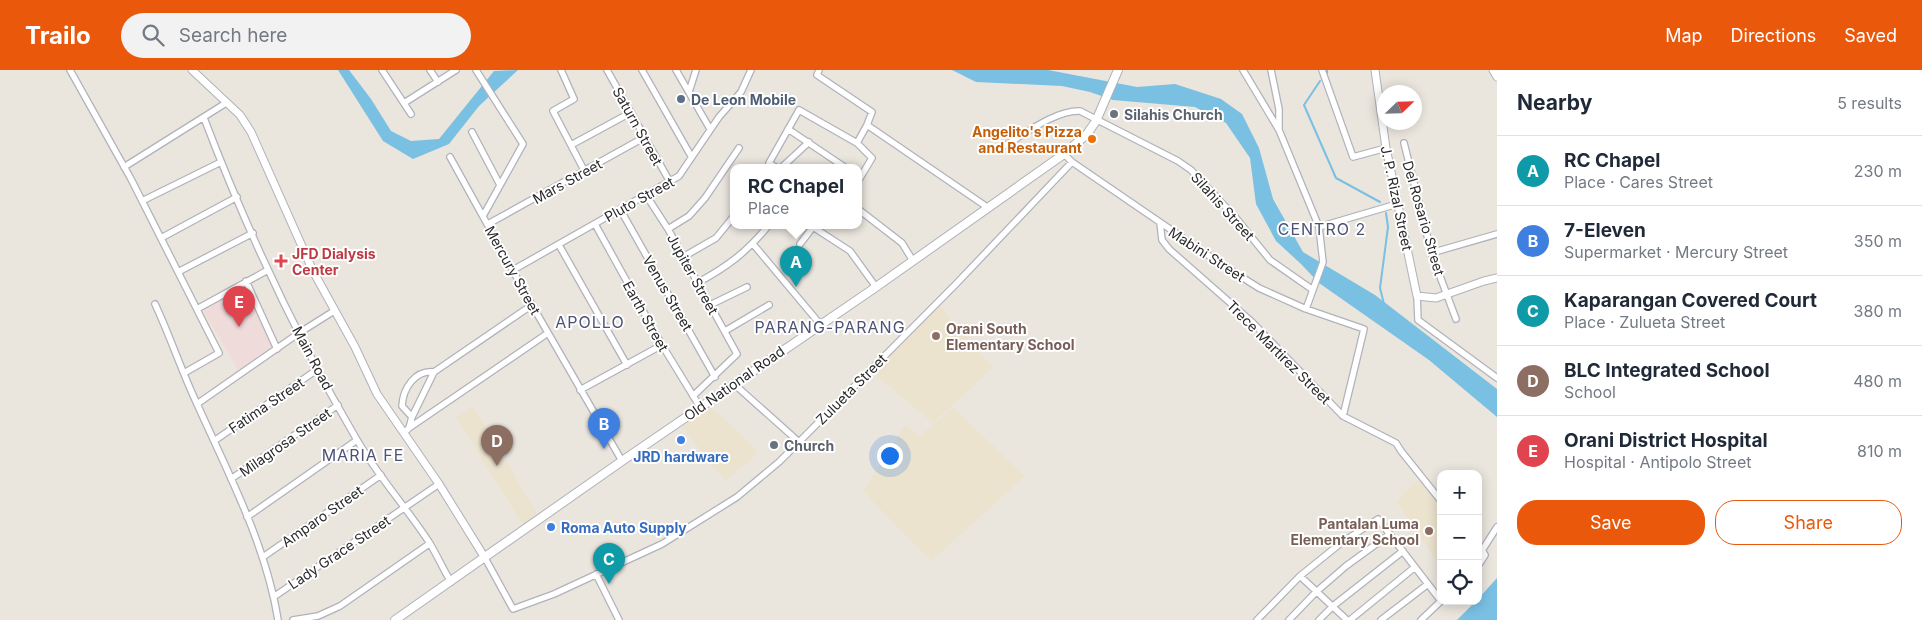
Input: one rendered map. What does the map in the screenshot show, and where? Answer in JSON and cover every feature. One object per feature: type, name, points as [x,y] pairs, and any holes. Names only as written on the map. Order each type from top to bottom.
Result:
[{"type":"main road","name":"Old National Road","points":[[395,620],[700,407],[876,287],[1064,154],[1087,134],[1096,121],[1118,70]]},
{"type":"street","points":[[70,70],[142,201],[219,353],[184,373]]},
{"type":"street","points":[[192,70],[240,115],[251,132],[313,271],[355,347],[377,394],[406,431],[484,558]]},
{"type":"street","points":[[382,70],[411,114]]},
{"type":"street","points":[[430,70],[438,82]]},
{"type":"street","points":[[404,103],[456,70]]},
{"type":"street","points":[[476,70],[522,144],[483,216]]},
{"type":"street","points":[[562,70],[574,99],[553,111],[585,172]]},
{"type":"street","name":"Saturn Street","points":[[607,70],[670,182]]},
{"type":"street","points":[[642,70],[691,156]]},
{"type":"street","points":[[676,70],[710,129]]},
{"type":"street","points":[[689,92],[696,70]]},
{"type":"street","name":"Pluto Street","points":[[513,270],[679,176],[710,129],[741,92],[751,70]]},
{"type":"street","points":[[819,70],[817,75],[872,112],[857,143]]},
{"type":"street","points":[[1243,70],[1279,130],[1318,227],[1323,262],[1306,309]]},
{"type":"street","points":[[1271,70],[1280,109],[1279,130]]},
{"type":"street","points":[[1322,70],[1353,157],[1386,148]]},
{"type":"street","name":"J. P. Rizal Street","points":[[1375,70],[1386,148],[1417,296]]},
{"type":"street","points":[[1493,70],[1497,77]]},
{"type":"street","points":[[124,167],[226,103]]},
{"type":"street","points":[[771,164],[769,163],[799,110],[857,143],[872,158],[862,175]]},
{"type":"street","name":"Silahis Street","points":[[1006,145],[1041,124],[1072,111],[1080,111],[1096,121],[1178,161],[1191,170],[1236,218],[1270,260],[1314,290]]},
{"type":"street","points":[[571,145],[630,113]]},
{"type":"street","name":"Main Road","points":[[204,118],[220,162],[268,270],[318,369],[357,440],[429,544],[451,582]]},
{"type":"street","points":[[867,125],[987,207]]},
{"type":"street","points":[[788,129],[840,164]]},
{"type":"street","points":[[472,132],[500,185]]},
{"type":"street","name":"Mars Street","points":[[488,224],[585,172],[645,137]]},
{"type":"street","points":[[783,164],[808,142]]},
{"type":"street","name":"Del Rosario Street","points":[[1404,143],[1431,253],[1456,319]]},
{"type":"street","points":[[668,229],[689,216],[705,198],[739,148]]},
{"type":"street","name":"Mabini Street","points":[[1064,154],[1072,162],[1160,223],[1259,288],[1306,309],[1364,328],[1342,416]]},
{"type":"street","name":"Mercury Street","points":[[450,157],[532,306],[622,461]]},
{"type":"street","points":[[142,201],[220,162]]},
{"type":"street","name":"Zulueta Street","points":[[484,558],[513,609],[554,594],[662,544],[703,520],[737,497],[779,462],[956,284],[1072,162]]},
{"type":"street","name":"Jupiter Street","points":[[646,194],[668,229],[737,354],[715,376]]},
{"type":"street","points":[[161,238],[237,197]]},
{"type":"street","points":[[1318,227],[1397,204]]},
{"type":"street","name":"Venus Street","points":[[620,209],[715,376]]},
{"type":"street","points":[[862,212],[902,243],[913,261]]},
{"type":"street","points":[[683,257],[716,238],[730,221]]},
{"type":"street","name":"Trece Martirez Street","points":[[1160,223],[1162,240],[1169,249],[1252,322],[1342,416],[1396,443],[1437,495]]},
{"type":"street","name":"Earth Street","points":[[594,224],[700,407]]},
{"type":"street","points":[[697,283],[721,270],[753,244],[766,229]]},
{"type":"street","points":[[800,244],[811,229]]},
{"type":"street","points":[[816,229],[850,251],[876,287]]},
{"type":"street","points":[[178,272],[252,233]]},
{"type":"street","points":[[1431,253],[1497,234]]},
{"type":"street","points":[[753,244],[820,324]]},
{"type":"street","points":[[559,245],[627,365]]},
{"type":"street","points":[[197,309],[268,270]]},
{"type":"street","points":[[1497,278],[1436,298],[1417,296],[1418,320],[1497,378]]},
{"type":"street","points":[[246,281],[277,349]]},
{"type":"street","points":[[710,305],[746,288]]},
{"type":"street","points":[[156,304],[263,557],[275,596],[278,620]]},
{"type":"street","points":[[725,331],[769,305]]},
{"type":"street","points":[[406,431],[434,372],[532,306]]},
{"type":"street","points":[[197,404],[334,311]]},
{"type":"street","points":[[406,431],[548,333]]},
{"type":"street","points":[[580,390],[662,344]]},
{"type":"street","name":"Fatima Street","points":[[214,441],[318,369]]},
{"type":"street","points":[[412,417],[402,406],[402,399],[414,377],[426,371],[434,372]]},
{"type":"street","points":[[693,396],[715,376]]},
{"type":"street","points":[[734,384],[799,442]]},
{"type":"street","name":"Milagrosa Street","points":[[231,479],[338,405]]},
{"type":"street","points":[[247,517],[357,440]]},
{"type":"street","name":"Amparo Street","points":[[263,557],[381,475]]},
{"type":"street","name":"Lady Grace Street","points":[[275,596],[439,484]]},
{"type":"street","points":[[1257,620],[1300,576],[1341,543],[1378,518],[1437,596]]},
{"type":"street","points":[[1482,545],[1497,527]]},
{"type":"street","points":[[1289,620],[1316,592],[1346,566],[1390,534]]},
{"type":"street","points":[[293,620],[318,616],[340,606],[429,544]]},
{"type":"street","points":[[1320,620],[1332,606],[1403,551]]},
{"type":"street","points":[[1300,576],[1348,620],[1415,567]]},
{"type":"street","points":[[596,574],[619,620]]},
{"type":"street","points":[[1381,620],[1428,584]]},
{"type":"street","points":[[1421,620],[1437,605]]},
{"type":"shaded area","points":[[246,284],[274,346],[238,370],[202,308]]},
{"type":"shaded area","name":"Orani South Elementary School","points":[[938,304],[993,368],[933,423],[871,371]]},
{"type":"shaded area","points":[[708,405],[742,435],[758,453],[725,481],[682,427]]},
{"type":"shaded area","points":[[473,406],[537,514],[523,525],[456,417]]},
{"type":"shaded area","points":[[953,408],[1025,476],[931,561],[863,491],[905,425],[920,436]]},
{"type":"shaded area","name":"Pantalan Luma Elementary School","points":[[1418,480],[1437,501],[1437,561],[1396,501]]},
{"type":"water","points":[[338,70],[349,70],[371,99],[391,131],[411,141],[439,139],[494,71],[518,70],[479,106],[449,144],[413,159],[383,141]]},
{"type":"water","points":[[952,70],[1048,70],[1137,87],[1175,84],[1221,99],[1242,114],[1259,148],[1273,199],[1303,252],[1375,295],[1497,389],[1497,417],[1429,360],[1319,283],[1276,241],[1256,204],[1250,158],[1226,123],[1195,107],[1113,100],[1090,92],[1062,86],[976,82]]},
{"type":"water","points":[[1497,578],[1497,620],[1457,620],[1472,605],[1482,605],[1482,595]]},
{"type":"waterway","points":[[1320,81],[1304,105],[1336,178],[1380,202]]},
{"type":"waterway","points":[[1384,304],[1380,288],[1388,227],[1386,213]]},
{"type":"place","name":"De Leon Mobile","points":[[681,99]]},
{"type":"place","name":"Silahis Church","points":[[1114,114]]},
{"type":"place","name":"Angelito's Pizza and Restaurant","points":[[1092,139]]},
{"type":"place","name":"JFD Dialysis Center","points":[[281,261]]},
{"type":"place","name":"RC Chapel","points":[[796,287]]},
{"type":"place","name":"Orani District Hospital","points":[[239,327]]},
{"type":"place","name":"Orani South Elementary School","points":[[936,336]]},
{"type":"place","name":"JRD hardware","points":[[681,440]]},
{"type":"place","name":"Church","points":[[774,445]]},
{"type":"place","name":"7-Eleven","points":[[604,449]]},
{"type":"place","name":"BLC Integrated School","points":[[497,466]]},
{"type":"place","name":"Roma Auto Supply","points":[[551,527]]},
{"type":"place","name":"Pantalan Luma Elementary School","points":[[1429,531]]},
{"type":"place","name":"Kaparangan Covered Court","points":[[609,584]]},
{"type":"district","name":"CENTRO 2","points":[[1322,229]]},
{"type":"district","name":"APOLLO","points":[[590,322]]},
{"type":"district","name":"PARANG-PARANG","points":[[830,327]]},
{"type":"district","name":"MARIA FE","points":[[363,455]]}]
